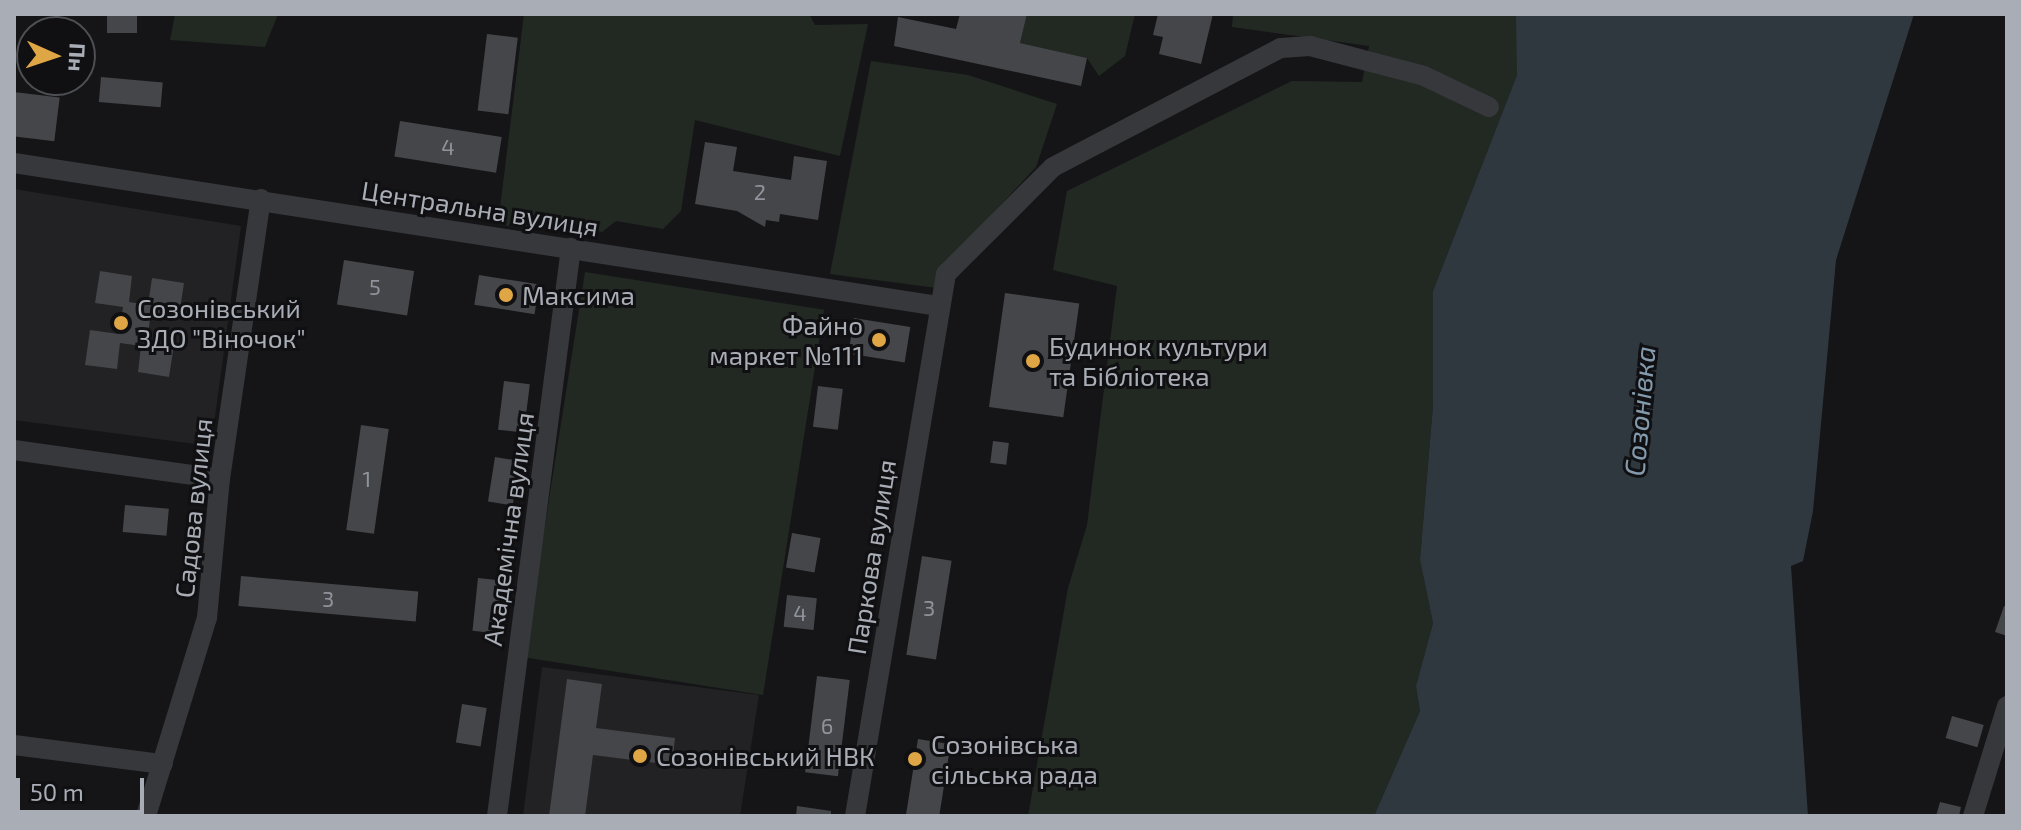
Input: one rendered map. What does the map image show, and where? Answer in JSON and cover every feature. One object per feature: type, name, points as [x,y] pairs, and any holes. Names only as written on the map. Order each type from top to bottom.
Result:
[{"type":"street","name":"Паркова вулиця","points":[[855,816],[946,274],[1053,167],[1281,48],[1310,46],[1424,76],[1489,107]]},
{"type":"street","name":"Центральна вулиця","points":[[14,163],[939,306]]},
{"type":"street","name":"Садова вулиця","points":[[146,816],[207,618],[220,479],[261,199]]},
{"type":"street","name":"Академічна вулиця","points":[[497,816],[571,248]]},
{"type":"street","points":[[14,450],[220,479]]},
{"type":"street","points":[[1973,816],[2007,706]]},
{"type":"street","points":[[14,745],[163,764]]},
{"type":"shaded area","points":[[175,14],[278,14],[265,47],[170,40]]},
{"type":"shaded area","points":[[524,14],[809,14],[815,25],[868,24],[840,156],[695,120],[681,211],[663,229],[616,221],[602,232],[547,221],[531,230],[498,224]]},
{"type":"shaded area","points":[[1027,14],[1135,14],[1125,56],[1099,76],[1087,58],[1020,43]]},
{"type":"shaded area","points":[[1233,14],[1516,14],[1519,24],[1517,75],[1433,291],[1433,405],[1420,560],[1433,623],[1416,686],[1420,711],[1374,816],[1028,816],[1068,588],[1087,525],[1117,286],[1053,270],[1067,191],[1292,81],[1362,82],[1369,46],[1232,27]]},
{"type":"shaded area","points":[[871,61],[968,75],[1057,104],[1036,167],[942,268],[937,288],[830,274]]},
{"type":"shaded area","name":"Созонівський ЗДО \"Віночок\"","points":[[14,189],[241,226],[211,446],[14,420]]},
{"type":"shaded area","points":[[585,272],[824,310],[763,695],[524,657]]},
{"type":"shaded area","name":"Созонівський НВК","points":[[542,667],[759,695],[740,816],[523,816]]},
{"type":"water","name":"Созонівка","points":[[1516,14],[1914,14],[1836,260],[1813,511],[1803,561],[1791,566],[1808,816],[1374,816],[1420,711],[1416,686],[1433,623],[1420,560],[1433,405],[1433,291],[1517,75]]},
{"type":"building","points":[[107,14],[137,14],[137,33],[107,33]]},
{"type":"building","points":[[960,14],[1027,14],[1020,43],[1087,58],[1081,86],[894,46],[898,17],[956,29]]},
{"type":"building","points":[[1158,14],[1213,14],[1201,64],[1159,54],[1163,37],[1153,35]]},
{"type":"building","points":[[487,34],[518,38],[508,114],[478,110]]},
{"type":"building","points":[[101,77],[163,82],[161,107],[99,102]]},
{"type":"building","points":[[14,92],[16,96],[60,98],[54,141],[14,136]]},
{"type":"building","points":[[400,121],[502,137],[496,173],[394,157]]},
{"type":"building","points":[[705,142],[737,147],[733,171],[791,180],[794,156],[827,161],[818,220],[780,214],[779,222],[766,220],[765,227],[737,211],[695,204]]},
{"type":"building","points":[[344,260],[414,271],[407,316],[337,304]]},
{"type":"building","points":[[100,271],[132,276],[129,302],[148,305],[152,278],[184,283],[179,316],[151,312],[147,341],[174,345],[169,377],[138,372],[141,346],[120,343],[117,369],[85,365],[90,330],[119,334],[123,307],[95,303]]},
{"type":"building","name":"Максима","points":[[479,275],[539,285],[535,314],[474,305]]},
{"type":"building","name":"Будинок культури та Бібліотека","points":[[1005,293],[1079,303],[1063,417],[989,407]]},
{"type":"building","name":"Файно маркет №111","points":[[854,318],[910,327],[905,362],[848,354]]},
{"type":"building","points":[[504,381],[530,384],[524,433],[498,430]]},
{"type":"building","points":[[818,386],[843,389],[838,430],[813,427]]},
{"type":"building","points":[[361,425],[389,429],[374,534],[346,530]]},
{"type":"building","points":[[993,441],[1009,443],[1006,465],[990,463]]},
{"type":"building","points":[[495,457],[520,461],[513,505],[488,501]]},
{"type":"building","points":[[125,505],[169,509],[166,536],[123,532]]},
{"type":"building","points":[[792,533],[821,538],[814,573],[786,567]]},
{"type":"building","points":[[922,556],[952,561],[936,659],[906,655]]},
{"type":"building","points":[[241,576],[418,592],[416,621],[238,606]]},
{"type":"building","points":[[478,578],[506,581],[500,634],[472,631]]},
{"type":"building","points":[[787,595],[817,598],[813,630],[784,627]]},
{"type":"building","points":[[2004,606],[2007,607],[2007,636],[1995,632]]},
{"type":"building","points":[[817,676],[850,680],[838,776],[805,772]]},
{"type":"building","points":[[567,679],[602,684],[596,728],[675,738],[672,765],[593,755],[585,816],[549,816]]},
{"type":"building","points":[[462,704],[487,708],[481,746],[456,743]]},
{"type":"building","points":[[1952,716],[1984,725],[1977,747],[1946,738]]},
{"type":"building","points":[[918,739],[951,744],[939,816],[906,816]]},
{"type":"building","points":[[1940,802],[1961,807],[1959,816],[1936,816]]},
{"type":"building","points":[[797,806],[831,811],[831,816],[796,816]]},
{"type":"place","name":"Максима","points":[[506,295]]},
{"type":"place","name":"Созонівський ЗДО \"Віночок\"","points":[[121,323]]},
{"type":"place","name":"Файно маркет №111","points":[[879,340]]},
{"type":"place","name":"Будинок культури та Бібліотека","points":[[1033,361]]},
{"type":"place","name":"Созонівський НВК","points":[[640,756]]},
{"type":"place","name":"Созонівська сільська рада","points":[[915,759]]}]
